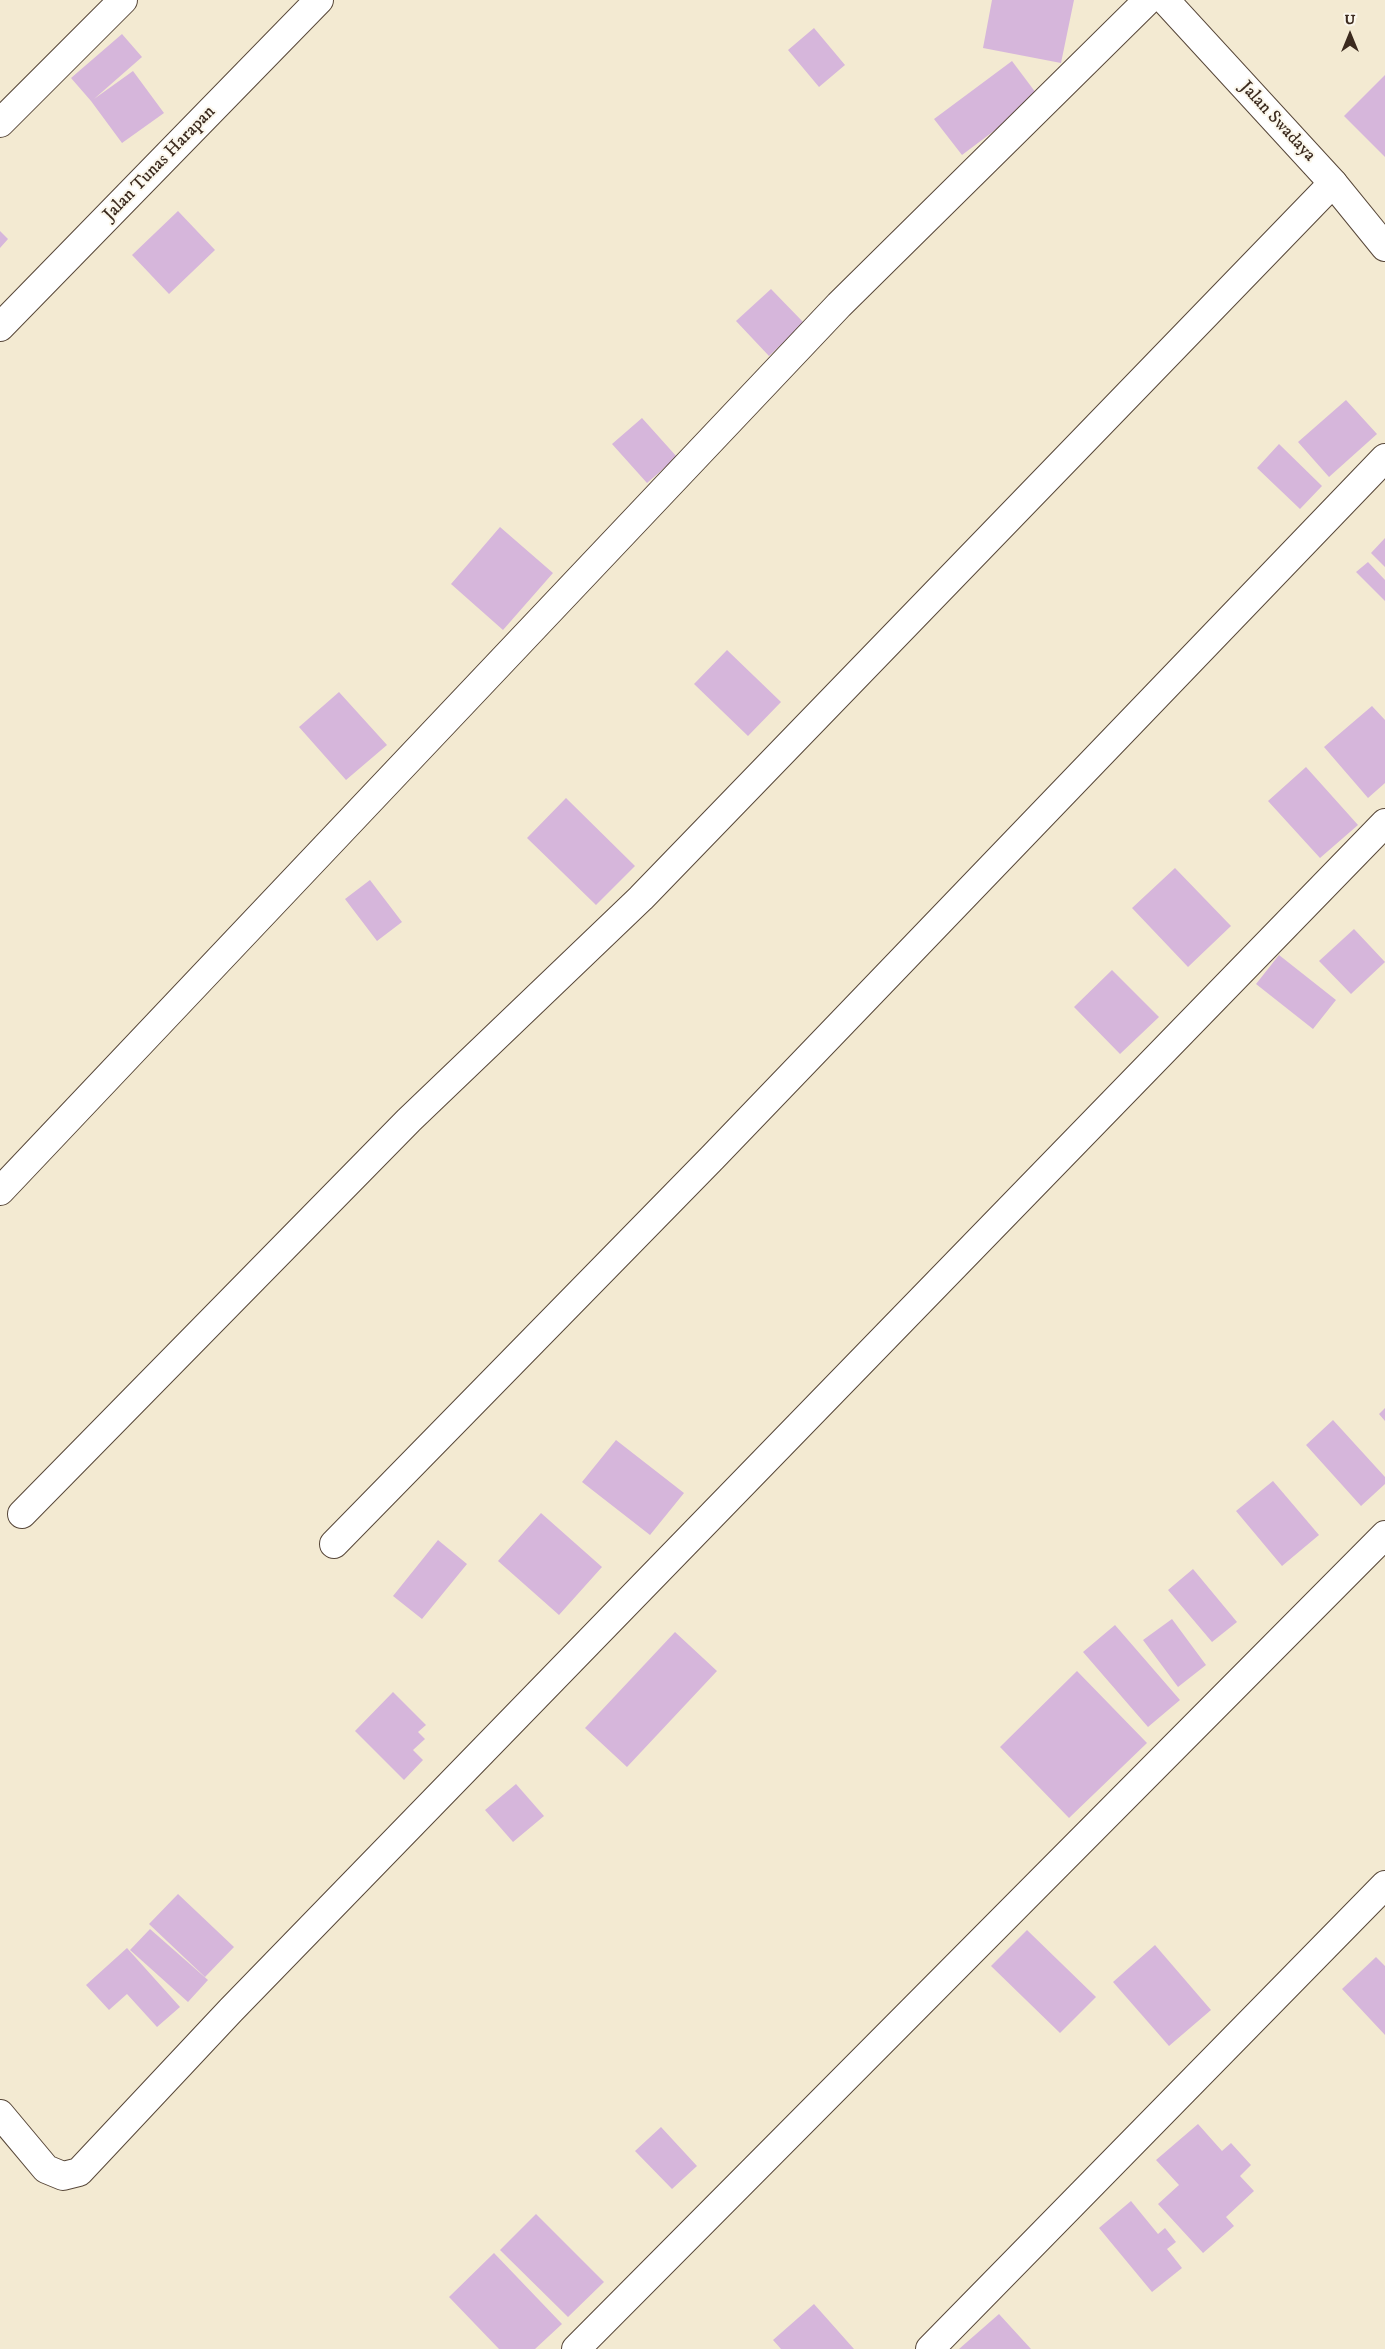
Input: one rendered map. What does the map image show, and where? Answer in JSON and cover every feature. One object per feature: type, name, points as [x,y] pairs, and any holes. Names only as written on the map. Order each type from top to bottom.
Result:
[{"type":"street","points":[[0,123],[123,0]]},
{"type":"street","name":"Jalan Tunas Harapan","points":[[0,328],[319,0]]},
{"type":"street","points":[[0,1191],[839,305],[1148,0]]},
{"type":"street","name":"Jalan Swadaya","points":[[1165,0],[1333,183],[1385,247]]},
{"type":"street","points":[[22,1514],[409,1120],[642,898],[1333,183]]},
{"type":"street","points":[[334,1544],[705,1165],[1385,458]]},
{"type":"street","points":[[0,2114],[46,2169],[64,2176],[79,2172],[238,2003],[1385,823]]},
{"type":"street","points":[[576,2349],[1385,1535]]},
{"type":"street","points":[[930,2349],[1385,1885]]},
{"type":"building","points":[[992,0],[1074,0],[1061,63],[983,48]]},
{"type":"building","points":[[814,28],[845,65],[819,87],[788,50]]},
{"type":"building","points":[[122,34],[142,57],[94,99],[133,71],[164,113],[122,143],[91,101],[71,78]]},
{"type":"building","points":[[1012,61],[1039,97],[962,155],[934,119]]},
{"type":"building","points":[[1385,75],[1385,157],[1344,116]]},
{"type":"building","points":[[178,211],[215,250],[169,294],[132,255]]},
{"type":"building","points":[[0,231],[8,239],[0,248]]},
{"type":"building","points":[[771,289],[804,323],[769,356],[736,321]]},
{"type":"building","points":[[1346,400],[1377,434],[1329,477],[1298,442]]},
{"type":"building","points":[[642,418],[677,457],[647,483],[612,444]]},
{"type":"building","points":[[1279,444],[1322,486],[1300,509],[1257,468]]},
{"type":"building","points":[[500,527],[553,573],[503,630],[451,584]]},
{"type":"building","points":[[1385,538],[1385,567],[1371,553]]},
{"type":"building","points":[[1368,562],[1385,580],[1385,601],[1356,572]]},
{"type":"building","points":[[727,650],[781,702],[748,736],[694,684]]},
{"type":"building","points":[[339,692],[387,745],[346,780],[299,727]]},
{"type":"building","points":[[1372,706],[1385,720],[1385,783],[1368,798],[1324,747]]},
{"type":"building","points":[[1306,767],[1358,825],[1320,858],[1268,801]]},
{"type":"building","points":[[566,798],[635,866],[596,905],[527,838]]},
{"type":"building","points":[[1175,868],[1231,926],[1188,967],[1132,908]]},
{"type":"building","points":[[370,880],[402,922],[377,941],[345,899]]},
{"type":"building","points":[[1354,929],[1385,962],[1351,994],[1319,961]]},
{"type":"building","points":[[1279,955],[1336,1000],[1313,1029],[1256,984]]},
{"type":"building","points":[[1112,970],[1159,1017],[1120,1054],[1074,1007]]},
{"type":"building","points":[[1385,1408],[1385,1421],[1379,1414]]},
{"type":"building","points":[[1333,1420],[1385,1477],[1385,1484],[1361,1506],[1306,1445]]},
{"type":"building","points":[[616,1440],[684,1493],[650,1535],[582,1482]]},
{"type":"building","points":[[1273,1481],[1319,1535],[1282,1566],[1236,1511]]},
{"type":"building","points":[[541,1513],[602,1567],[559,1615],[498,1561]]},
{"type":"building","points":[[438,1540],[467,1564],[422,1619],[393,1596]]},
{"type":"building","points":[[1193,1569],[1237,1622],[1212,1642],[1168,1590]]},
{"type":"building","points":[[1172,1619],[1206,1665],[1178,1687],[1143,1640]]},
{"type":"building","points":[[1115,1625],[1180,1700],[1148,1727],[1083,1652]]},
{"type":"building","points":[[675,1632],[717,1671],[627,1767],[585,1728]]},
{"type":"building","points":[[1077,1671],[1147,1743],[1069,1818],[1000,1747]]},
{"type":"building","points":[[393,1692],[426,1725],[418,1732],[425,1739],[413,1750],[423,1760],[404,1780],[355,1731]]},
{"type":"building","points":[[516,1784],[544,1816],[513,1842],[485,1810]]},
{"type":"building","points":[[178,1894],[234,1947],[205,1977],[149,1924]]},
{"type":"building","points":[[150,1929],[208,1980],[188,2002],[130,1950]]},
{"type":"building","points":[[1027,1930],[1096,1997],[1060,2033],[991,1966]]},
{"type":"building","points":[[1155,1945],[1211,2010],[1169,2046],[1113,1982]]},
{"type":"building","points":[[127,1948],[180,2007],[157,2027],[127,1994],[109,2010],[86,1985]]},
{"type":"building","points":[[1376,1957],[1385,1966],[1385,2035],[1342,1989]]},
{"type":"building","points":[[1198,2124],[1222,2151],[1231,2143],[1251,2165],[1240,2176],[1254,2191],[1226,2217],[1234,2226],[1203,2253],[1158,2204],[1179,2185],[1156,2160]]},
{"type":"building","points":[[661,2127],[697,2166],[672,2189],[635,2151]]},
{"type":"building","points":[[1131,2201],[1158,2234],[1165,2228],[1176,2242],[1167,2249],[1182,2268],[1152,2292],[1099,2228]]},
{"type":"building","points":[[536,2214],[604,2282],[568,2317],[500,2250]]},
{"type":"building","points":[[494,2253],[562,2324],[535,2349],[499,2349],[449,2297]]},
{"type":"building","points":[[814,2304],[854,2349],[781,2349],[773,2340]]},
{"type":"building","points":[[999,2314],[1031,2349],[959,2349]]}]
